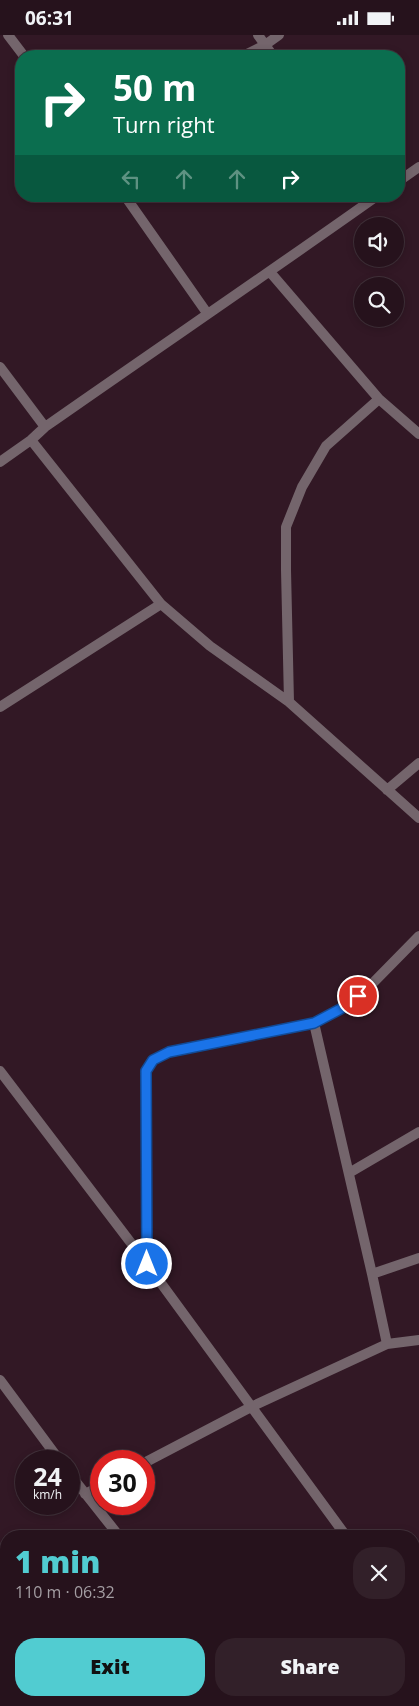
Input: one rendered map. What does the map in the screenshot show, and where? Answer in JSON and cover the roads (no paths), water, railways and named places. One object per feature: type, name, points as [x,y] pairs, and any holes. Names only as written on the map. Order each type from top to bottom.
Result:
[{"type":"street","points":[[8,35],[19,50]]},
{"type":"street","points":[[258,35],[269,50]]},
{"type":"street","points":[[255,50],[279,35]]},
{"type":"street","points":[[405,177],[419,167]]},
{"type":"street","points":[[129,202],[207,313]]},
{"type":"street","points":[[0,462],[31,440],[45,427],[369,202]]},
{"type":"street","points":[[270,272],[379,399],[419,434]]},
{"type":"street","points":[[0,367],[45,427]]},
{"type":"street","points":[[289,702],[286,527],[302,487],[326,446],[379,399]]},
{"type":"street","points":[[31,440],[161,604],[210,646],[289,702],[419,818]]},
{"type":"street","points":[[0,707],[161,604]]},
{"type":"street","points":[[387,790],[419,763]]},
{"type":"street","points":[[147,1264],[146,1071],[153,1060],[169,1052],[314,1023],[348,1005],[369,987],[419,936]]},
{"type":"street","points":[[314,1023],[387,1344]]},
{"type":"street","points":[[0,1071],[147,1264],[342,1530]]},
{"type":"street","points":[[349,1173],[419,1133]]},
{"type":"street","points":[[372,1274],[419,1258]]},
{"type":"street","points":[[155,1457],[251,1407],[387,1344],[419,1340]]},
{"type":"street","points":[[0,1380],[52,1450]]},
{"type":"street","points":[[80,1487],[114,1530]]},
{"type":"street","points":[[85,1494],[90,1492]]}]
